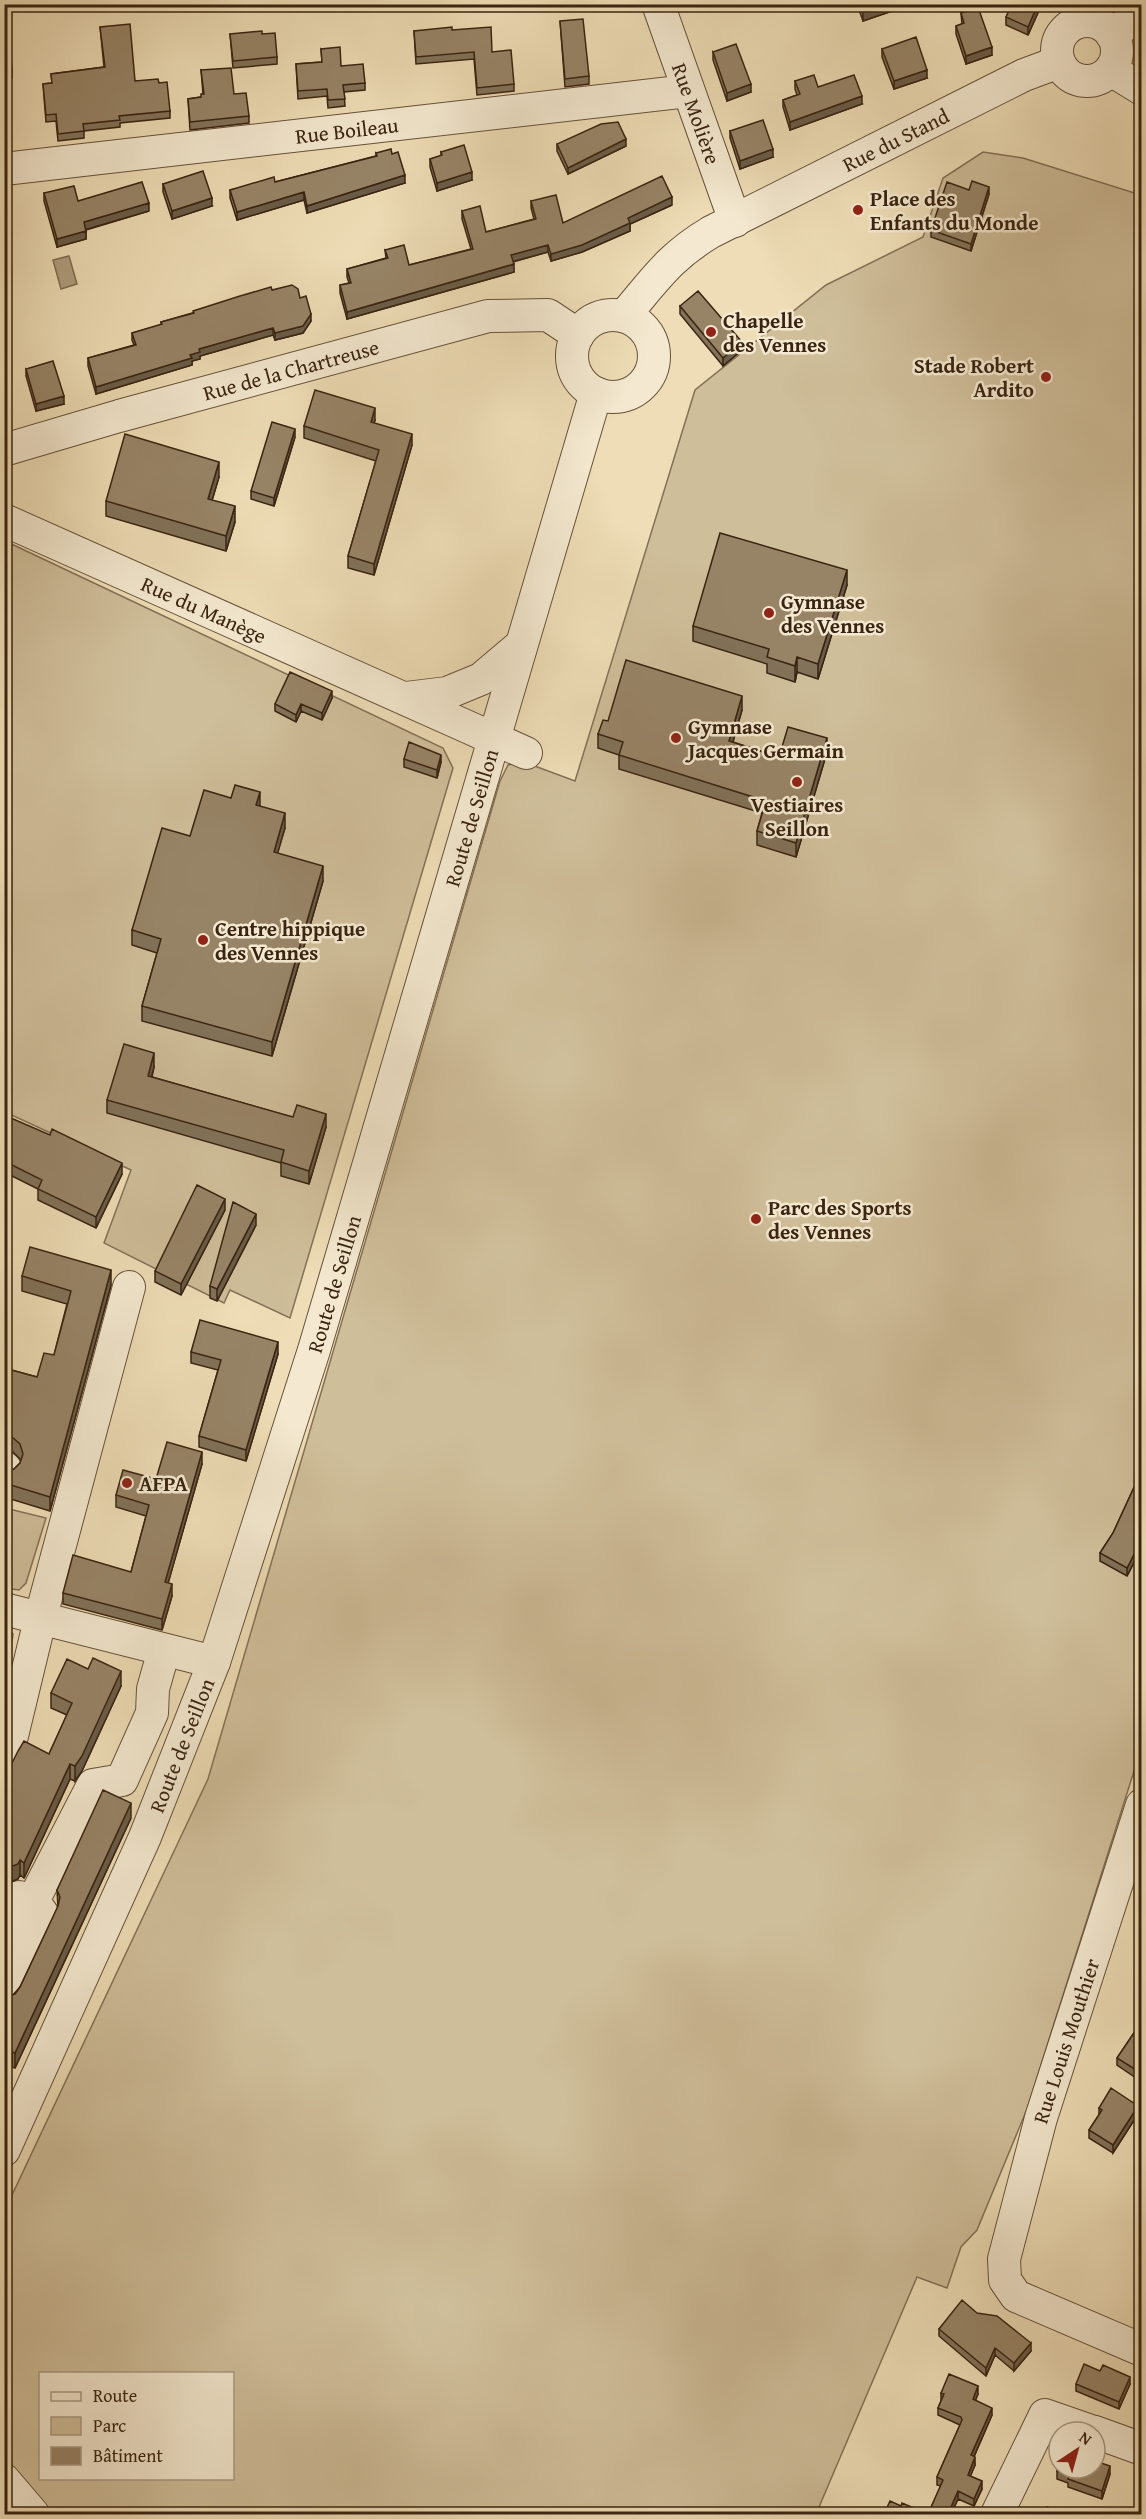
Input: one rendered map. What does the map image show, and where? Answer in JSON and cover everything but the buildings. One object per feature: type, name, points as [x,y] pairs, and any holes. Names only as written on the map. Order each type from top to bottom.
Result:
[{"type":"street","name":"Rue Molière","points":[[646,6],[688,91],[735,221]]},
{"type":"street","points":[[1112,35],[1142,12]]},
{"type":"street","points":[[1072,14],[1086,21],[1096,22],[1112,35],[1117,52],[1111,70],[1103,76],[1093,80],[1073,77],[1059,62],[1058,43],[1068,28],[1072,14]]},
{"type":"street","name":"Rue du Stand","points":[[735,221],[1024,75],[1059,62]]},
{"type":"street","points":[[1111,70],[1142,89]]},
{"type":"street","name":"Rue Boileau","points":[[4,169],[625,94],[688,91]]},
{"type":"street","points":[[624,316],[657,274],[679,253],[711,232],[735,221]]},
{"type":"street","name":"Rue de la Chartreuse","points":[[4,450],[119,416],[488,316],[548,315],[578,335]]},
{"type":"street","points":[[624,316],[637,322],[646,331],[653,350],[652,370],[645,382],[622,396],[596,393],[576,374],[572,361],[573,347],[586,324],[598,317],[624,316]]},
{"type":"street","name":"Route de Seillon","points":[[4,2150],[145,1837],[214,1662],[314,1350],[596,393]]},
{"type":"street","name":"Rue du Manège","points":[[4,520],[526,753]]},
{"type":"street","points":[[405,698],[447,693],[481,679],[520,646]]},
{"type":"street","points":[[4,1755],[10,1744],[40,1620],[129,1287]]},
{"type":"street","points":[[4,1609],[40,1620],[214,1662]]},
{"type":"street","points":[[33,1901],[93,1785],[122,1780],[152,1713],[153,1689],[164,1650]]},
{"type":"street","name":"Rue Louis Mouthier","points":[[1142,1805],[1041,2118],[1004,2259],[1005,2280],[1016,2296],[1142,2350]]},
{"type":"street","points":[[4,1932],[19,1898],[33,1901],[42,1913],[4,1994]]},
{"type":"street","points":[[997,2514],[1046,2415],[1060,2420]]},
{"type":"street","points":[[1107,2436],[1142,2449]]},
{"type":"street","points":[[4,2480],[33,2514]]},
{"type":"green space","name":"Parc des Sports des Vennes","points":[[983,152],[1023,158],[1141,195],[1141,1749],[1027,2109],[977,2230],[961,2247],[947,2288],[917,2277],[816,2514],[34,2514],[5,2483],[5,2210],[208,1779],[500,781],[508,765],[522,762],[575,781],[695,390],[826,285],[923,237],[943,178]]},
{"type":"green space","name":"Centre hippique des Vennes","points":[[5,541],[443,748],[453,768],[290,1318],[230,1290],[224,1303],[104,1243],[131,1170],[5,1112]]},
{"type":"green space","points":[[5,1508],[46,1518],[26,1583],[19,1590],[5,1588]]},
{"type":"green space","points":[[5,1627],[13,1634],[5,1683]]},
{"type":"shaded area","points":[[69,256],[77,284],[61,289],[53,260]]},
{"type":"place","name":"Place des Enfants du Monde","points":[[858,210]]},
{"type":"place","name":"Chapelle des Vennes","points":[[711,332]]},
{"type":"place","name":"Stade Robert Ardito","points":[[1046,377]]},
{"type":"place","name":"Gymnase des Vennes","points":[[769,613]]},
{"type":"place","name":"Gymnase Jacques Germain","points":[[676,738]]},
{"type":"place","name":"Vestiaires Seillon","points":[[797,782]]},
{"type":"place","name":"Centre hippique des Vennes","points":[[203,940]]},
{"type":"place","name":"Parc des Sports des Vennes","points":[[756,1219]]},
{"type":"place","name":"AFPA","points":[[127,1483]]}]
